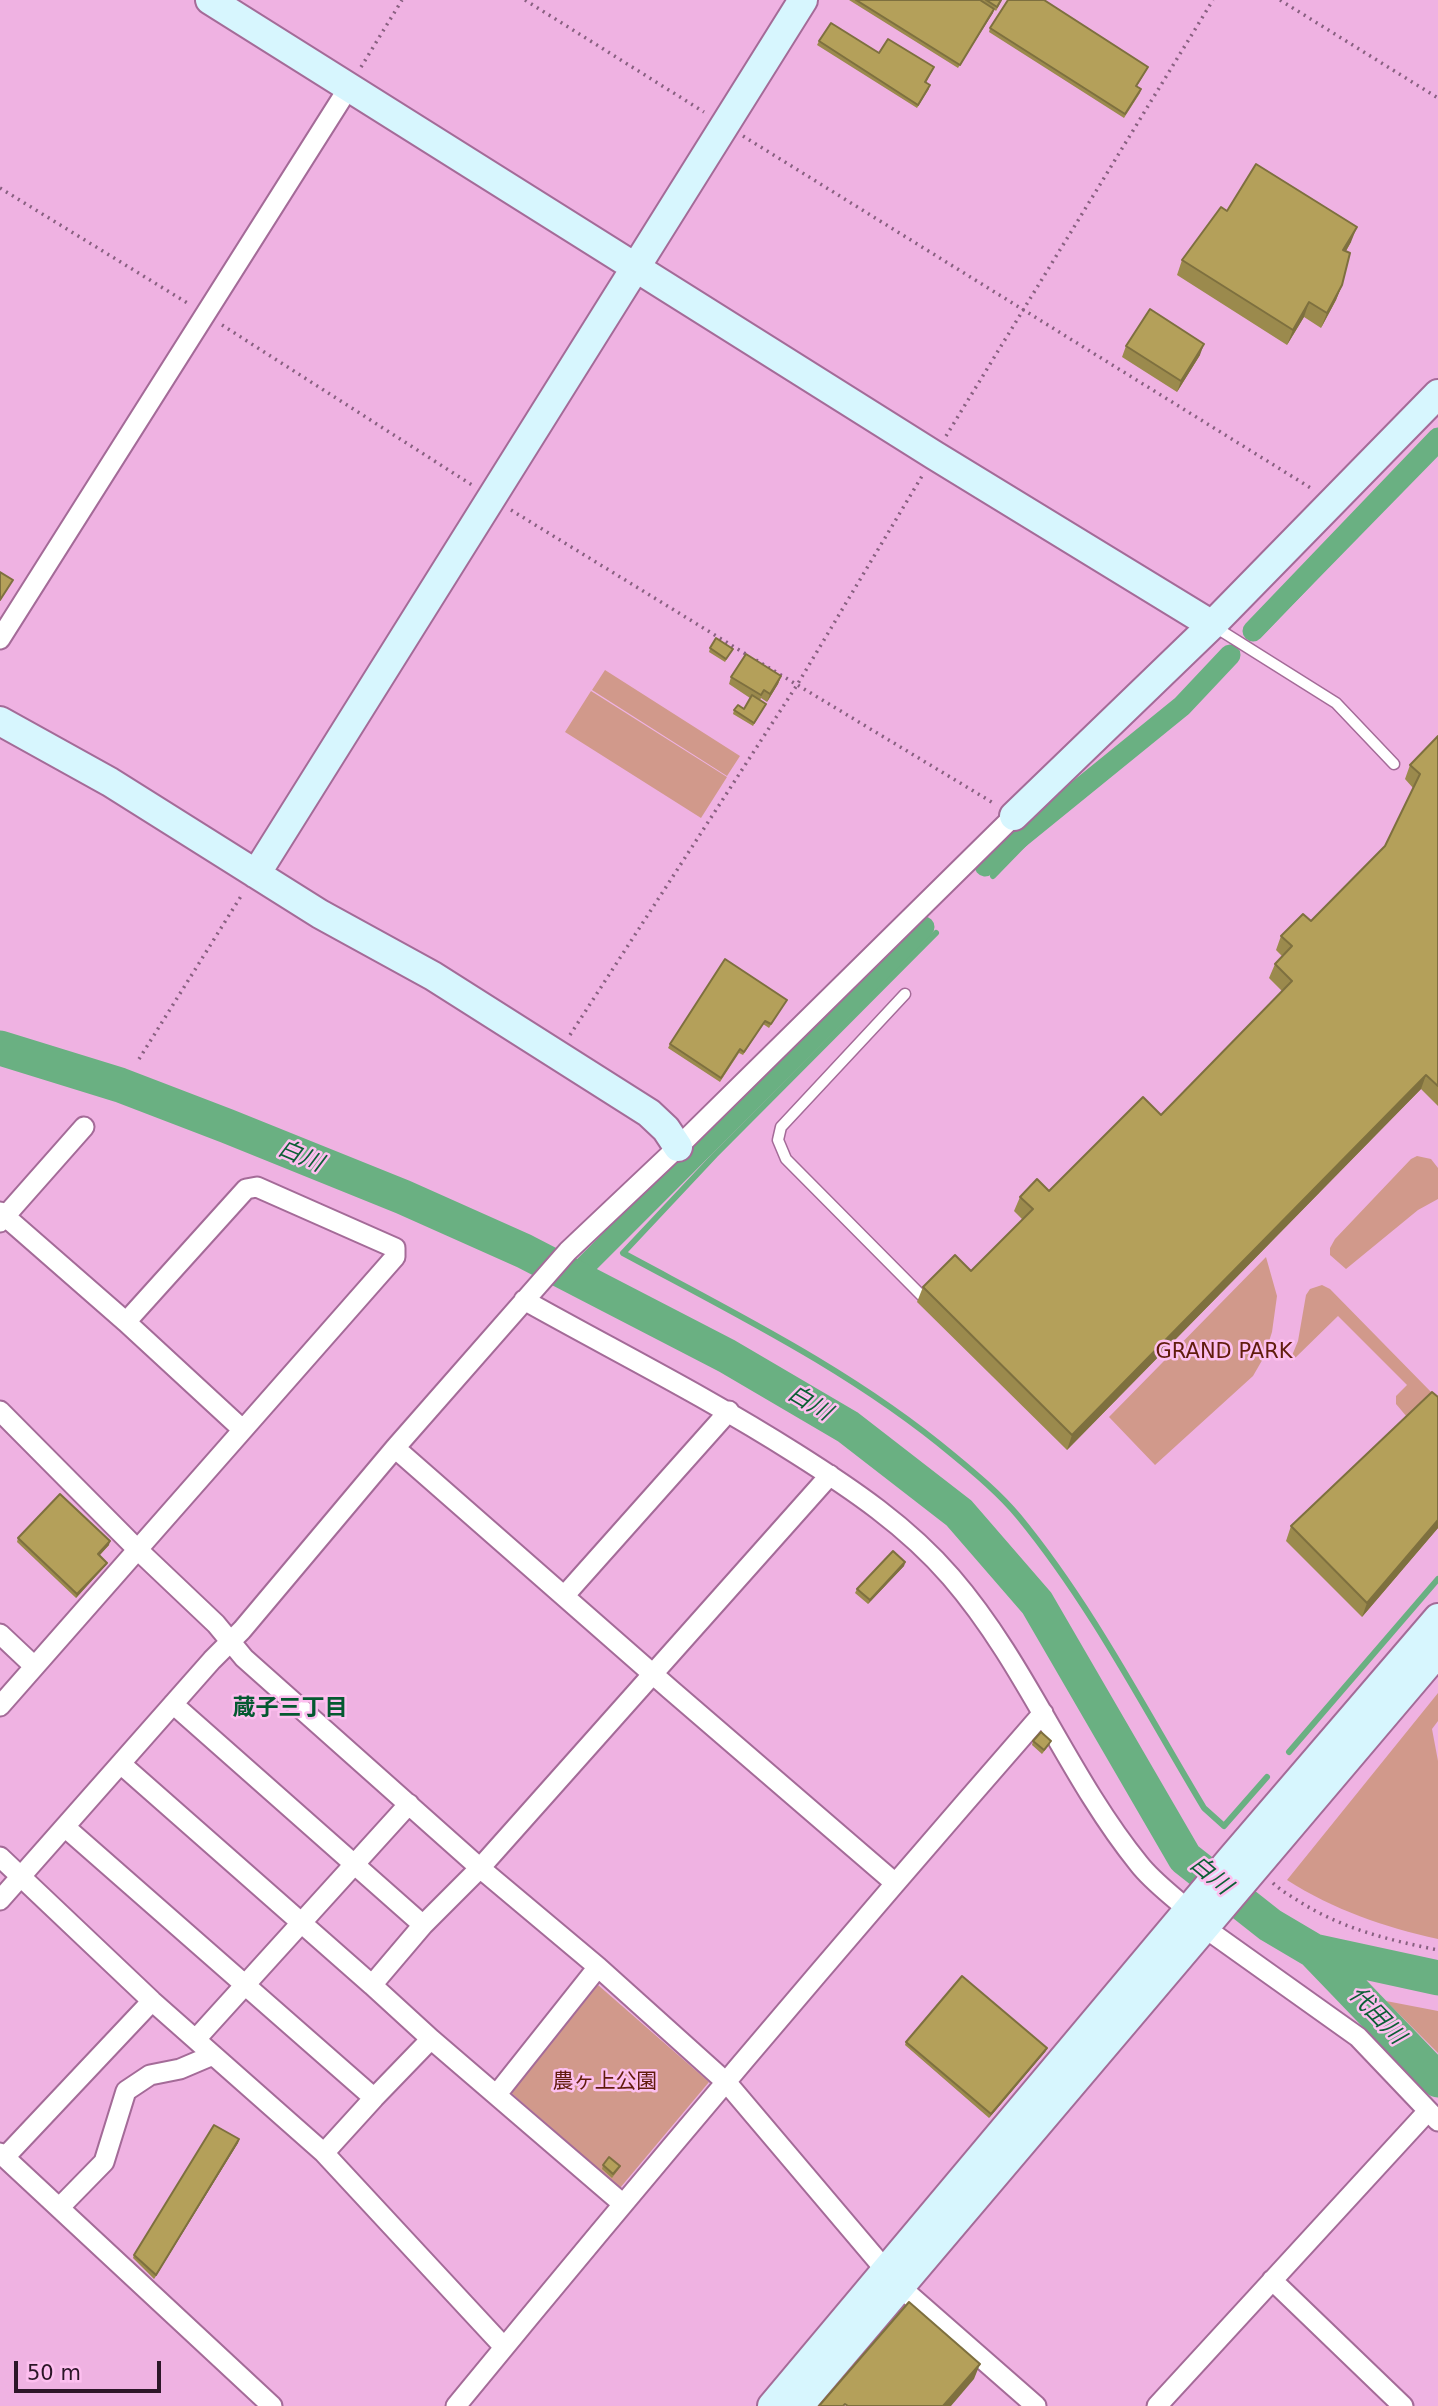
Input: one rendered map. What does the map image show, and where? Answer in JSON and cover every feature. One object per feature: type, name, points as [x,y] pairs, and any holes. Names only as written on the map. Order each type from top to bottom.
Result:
[{"type":"street","points":[[210,0],[934,455],[1212,625]]},
{"type":"street","points":[[260,867],[803,0]]},
{"type":"street","points":[[0,639],[349,86]]},
{"type":"street","points":[[0,1900],[29,1864],[229,1643],[568,1251],[1212,625],[1438,394]]},
{"type":"street","points":[[0,721],[260,867],[320,914],[433,976],[649,1113],[666,1129],[678,1147]]},
{"type":"street","points":[[84,1127],[2,1217],[126,1322],[242,1429]]},
{"type":"street","points":[[0,1706],[395,1256],[396,1248],[257,1187],[246,1189],[126,1322]]},
{"type":"street","points":[[530,1292],[729,1411],[830,1475],[896,1522],[951,1577],[1001,1641],[1105,1818],[1141,1867],[1358,2037],[1433,2116],[1272,2280],[1157,2406]]},
{"type":"street","points":[[0,1411],[216,1624],[229,1643],[480,1868],[727,2083],[893,2279],[1036,2406]]},
{"type":"street","points":[[565,1595],[729,1411]]},
{"type":"street","points":[[395,1448],[895,1883]]},
{"type":"street","points":[[372,1986],[423,1925],[480,1868],[830,1475]]},
{"type":"street","points":[[1398,1665],[1438,1598]]},
{"type":"street","points":[[1246,1866],[1398,1665],[1438,1618]]},
{"type":"street","points":[[0,1634],[34,1666]]},
{"type":"street","points":[[772,2406],[893,2279],[1202,1913],[1438,1652]]},
{"type":"street","points":[[173,1704],[423,1925]]},
{"type":"street","points":[[456,2406],[622,2204],[1043,1713]]},
{"type":"street","points":[[121,1764],[622,2204]]},
{"type":"street","points":[[196,2039],[410,1804]]},
{"type":"street","points":[[65,1827],[374,2098]]},
{"type":"street","points":[[0,1857],[152,2001],[324,2153],[504,2347]]},
{"type":"street","points":[[497,2094],[598,1968]]},
{"type":"street","points":[[152,2001],[3,2155],[272,2406]]},
{"type":"street","points":[[324,2153],[431,2039]]},
{"type":"street","points":[[59,2208],[104,2162],[126,2091],[150,2074],[180,2069],[213,2055]]},
{"type":"street","points":[[799,2406],[893,2279]]},
{"type":"street","points":[[1272,2280],[1403,2406]]},
{"type":"lane","points":[[1212,625],[1336,703],[1394,764]]},
{"type":"lane","points":[[905,994],[781,1127],[778,1140],[786,1159],[923,1297]]},
{"type":"path","points":[[349,86],[402,0]]},
{"type":"path","points":[[525,0],[1325,497]]},
{"type":"path","points":[[558,1055],[797,685],[934,455],[1213,0]]},
{"type":"path","points":[[1280,0],[1438,98]]},
{"type":"path","points":[[139,1059],[260,867]]},
{"type":"path","points":[[1246,1866],[1316,1912],[1349,1927],[1438,1950]]},
{"type":"green space","points":[[605,670],[740,756],[727,776],[592,690]]},
{"type":"green space","points":[[591,691],[727,777],[701,818],[565,732]]},
{"type":"green space","points":[[1417,1156],[1431,1159],[1438,1168],[1438,1199],[1418,1210],[1346,1269],[1330,1255],[1335,1239],[1411,1159]]},
{"type":"green space","name":"GRAND PARK","points":[[1266,1257],[1277,1296],[1272,1332],[1264,1357],[1253,1376],[1155,1465],[1109,1417]]},
{"type":"green space","points":[[1322,1285],[1330,1289],[1432,1393],[1407,1417],[1396,1404],[1396,1396],[1407,1385],[1338,1316],[1292,1361],[1306,1295],[1310,1289]]},
{"type":"green space","points":[[1438,1693],[1438,1721],[1432,1729],[1438,1761],[1438,1939],[1360,1916],[1287,1880]]},
{"type":"green space","name":"農ヶ上公園","points":[[598,1985],[709,2082],[620,2188],[508,2090]]},
{"type":"green space","points":[[1386,2001],[1438,2011],[1438,2053]]},
{"type":"building","points":[[856,0],[980,0],[994,9],[960,65]]},
{"type":"building","points":[[986,0],[1001,0],[997,7]]},
{"type":"building","points":[[1008,0],[1044,0],[1148,67],[1136,86],[1141,89],[1125,114],[990,28]]},
{"type":"building","points":[[831,23],[879,53],[888,39],[934,67],[925,82],[930,85],[918,105],[819,41]]},
{"type":"building","points":[[1256,164],[1357,227],[1343,250],[1350,253],[1342,285],[1327,313],[1309,302],[1293,330],[1182,260],[1221,207],[1227,211]]},
{"type":"building","points":[[1150,309],[1204,344],[1181,381],[1126,346]]},
{"type":"building","points":[[0,572],[13,580],[0,600]]},
{"type":"building","points":[[716,638],[733,649],[726,659],[710,648]]},
{"type":"building","points":[[746,654],[781,676],[770,694],[764,690],[761,695],[731,677]]},
{"type":"building","points":[[752,695],[766,704],[754,723],[734,710],[738,705],[744,709]]},
{"type":"building","points":[[1438,736],[1438,1086],[1426,1075],[1072,1435],[923,1287],[955,1255],[971,1271],[1033,1209],[1020,1197],[1037,1179],[1049,1191],[1143,1097],[1161,1115],[1292,981],[1275,964],[1292,946],[1281,936],[1303,914],[1311,921],[1385,846],[1420,774],[1410,765]]},
{"type":"building","points":[[725,959],[787,1000],[771,1024],[765,1021],[744,1052],[740,1049],[721,1078],[670,1044]]},
{"type":"building","points":[[1432,1392],[1438,1397],[1438,1520],[1367,1603],[1291,1526]]},
{"type":"building","points":[[60,1494],[110,1541],[98,1554],[107,1563],[77,1594],[18,1538]]},
{"type":"building","points":[[893,1551],[905,1562],[870,1600],[857,1589]]},
{"type":"building","points":[[1041,1732],[1051,1741],[1044,1750],[1033,1741]]},
{"type":"building","points":[[962,1976],[1047,2048],[991,2114],[906,2042]]},
{"type":"building","points":[[214,2125],[239,2139],[156,2275],[134,2255]]},
{"type":"building","points":[[609,2157],[620,2166],[613,2174],[603,2165]]},
{"type":"building","points":[[909,2302],[980,2364],[943,2406],[819,2406]]},
{"type":"waterway","points":[[1253,631],[1438,438]]},
{"type":"waterway","points":[[1259,635],[1438,452]]},
{"type":"waterway","points":[[985,866],[1182,706],[1230,655]]},
{"type":"waterway","points":[[993,876],[1028,840],[1179,717],[1236,658]]},
{"type":"waterway","points":[[575,1276],[924,927]]},
{"type":"waterway","points":[[936,933],[715,1155],[623,1253],[751,1322],[876,1397],[962,1462],[996,1492],[1019,1517],[1070,1586],[1117,1659],[1204,1808],[1224,1826],[1267,1777]]},
{"type":"waterway","name":"白川","points":[[0,1048],[120,1085],[227,1126],[403,1197],[524,1251],[727,1356],[848,1427],[959,1513],[1037,1603],[1185,1858],[1270,1925],[1314,1951],[1438,1978]]},
{"type":"waterway","points":[[1289,1752],[1438,1579]]},
{"type":"waterway","name":"代田川","points":[[1314,1951],[1438,2080]]},
{"type":"district","name":"蔵子三丁目","points":[[290,1709]]}]
